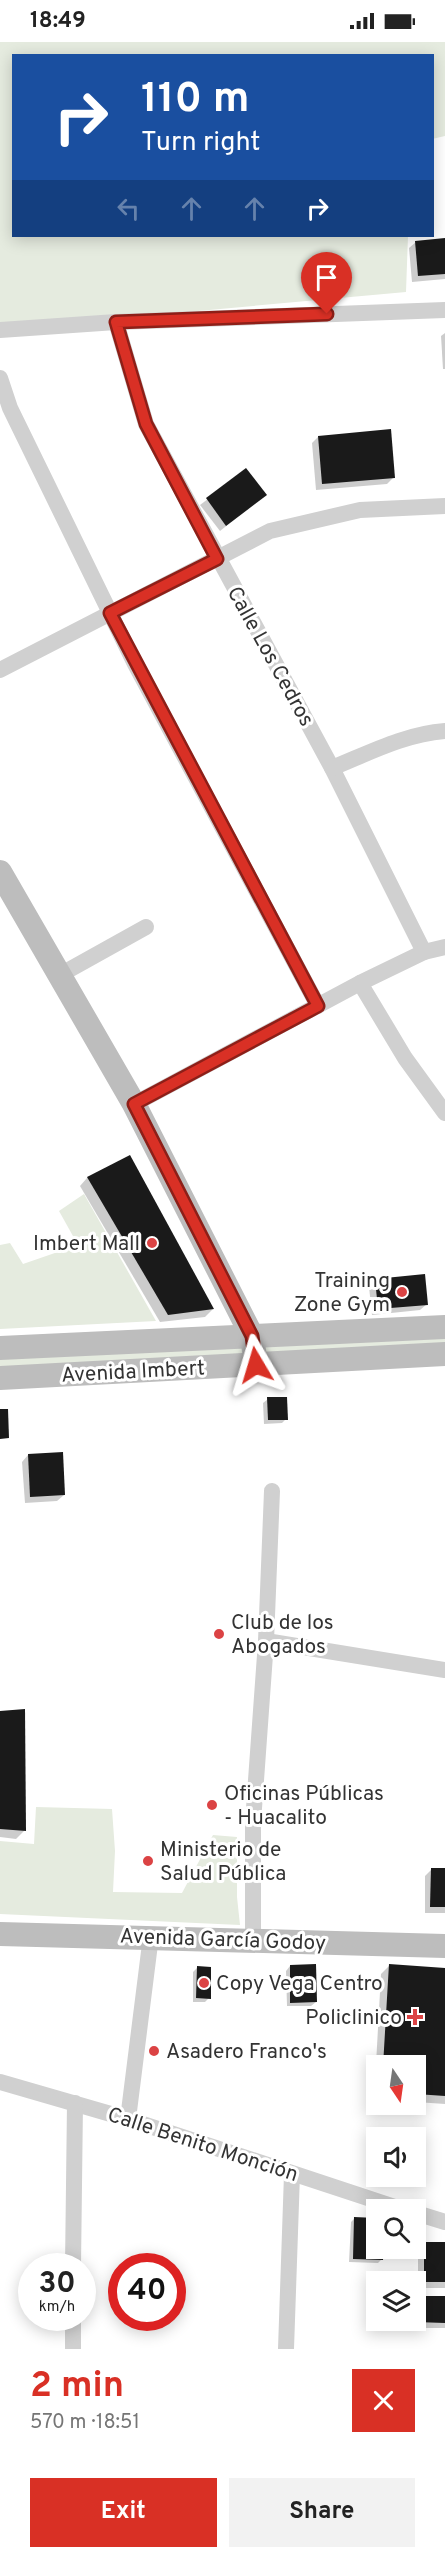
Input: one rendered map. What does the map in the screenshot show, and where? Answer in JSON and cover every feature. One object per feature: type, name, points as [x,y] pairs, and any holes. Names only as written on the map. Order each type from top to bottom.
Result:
[{"type":"main road","points":[[0,872],[134,1104],[252,1336],[256,1365]]},
{"type":"main road","name":"Avenida Imbert","points":[[0,1348],[445,1327]]},
{"type":"main road","name":"Avenida Imbert","points":[[0,1378],[445,1354]]},
{"type":"main road","name":"Avenida García Godoy","points":[[0,1934],[151,1936],[445,1946]]},
{"type":"street","points":[[0,330],[116,322],[445,310]]},
{"type":"street","name":"Calle Los Cedros","points":[[116,322],[146,424],[332,768],[424,952]]},
{"type":"street","points":[[0,378],[10,408],[110,613],[318,1006]]},
{"type":"street","points":[[0,670],[270,531],[360,510],[445,506]]},
{"type":"street","points":[[332,768],[391,743],[428,732],[445,731]]},
{"type":"street","points":[[58,976],[146,927]]},
{"type":"street","points":[[134,1104],[360,983],[424,952],[445,947]]},
{"type":"street","points":[[360,983],[405,1058],[445,1113]]},
{"type":"street","points":[[253,1940],[253,1822],[266,1641],[272,1491]]},
{"type":"street","points":[[266,1641],[445,1670]]},
{"type":"street","points":[[128,2119],[151,1936]]},
{"type":"street","name":"Calle Benito Monción","points":[[0,2082],[128,2119],[370,2199]]},
{"type":"street","points":[[74,2253],[75,2103]]},
{"type":"street","points":[[286,2349],[292,2174]]},
{"type":"street","points":[[426,2216],[445,2222]]},
{"type":"street","points":[[73,2331],[73,2349]]},
{"type":"shaded area","points":[[0,42],[445,42],[445,136],[434,139],[434,54],[12,54],[12,237],[408,237],[406,292],[0,329]]},
{"type":"shaded area","points":[[84,1194],[156,1321],[0,1329],[0,1245],[10,1243],[23,1264],[78,1245],[59,1211]]},
{"type":"shaded area","points":[[445,1332],[445,1346],[263,1356],[261,1340]]},
{"type":"shaded area","points":[[246,1343],[247,1357],[0,1371],[0,1354]]},
{"type":"shaded area","points":[[36,1807],[112,1809],[115,1851],[113,1892],[182,1893],[213,1835],[237,1837],[237,1897],[240,1925],[0,1914],[0,1841],[34,1844]]},
{"type":"building","points":[[445,238],[445,274],[418,276],[415,241]]},
{"type":"building","points":[[391,429],[395,478],[322,484],[318,436]]},
{"type":"building","points":[[246,468],[267,495],[226,526],[206,498]]},
{"type":"building","name":"Imbert Mall","points":[[130,1155],[214,1309],[168,1315],[87,1177]]},
{"type":"building","name":"Training Zone Gym","points":[[425,1274],[428,1305],[378,1309],[375,1279]]},
{"type":"building","points":[[267,1397],[287,1397],[288,1420],[268,1420]]},
{"type":"building","points":[[0,1409],[8,1409],[9,1438],[0,1439]]},
{"type":"building","points":[[63,1452],[65,1495],[30,1497],[28,1454]]},
{"type":"building","points":[[25,1709],[26,1831],[0,1829],[0,1711]]},
{"type":"building","points":[[431,1868],[445,1868],[445,1907],[430,1907]]},
{"type":"building","points":[[316,1964],[317,2002],[290,2003],[290,1965]]},
{"type":"building","name":"Policlinico","points":[[389,1964],[445,1968],[445,2096],[426,2095],[426,2055],[384,2055]]},
{"type":"building","name":"Copy Vega Centro","points":[[197,1966],[211,1967],[211,1999],[196,1998]]},
{"type":"building","points":[[354,2217],[366,2218],[366,2259],[383,2260],[353,2259]]},
{"type":"building","points":[[426,2242],[445,2242],[445,2282],[426,2282],[426,2271],[424,2271]]},
{"type":"building","points":[[426,2296],[445,2296],[445,2323],[426,2322]]},
{"type":"place","name":"Imbert Mall","points":[[152,1243]]},
{"type":"place","name":"Training Zone Gym","points":[[402,1292]]},
{"type":"place","name":"Club de los Abogados","points":[[219,1634]]},
{"type":"place","name":"Oficinas Públicas - Huacalito","points":[[212,1805]]},
{"type":"place","name":"Ministerio de Salud Pública","points":[[148,1861]]},
{"type":"place","name":"Copy Vega Centro","points":[[204,1983]]},
{"type":"place","name":"Policlinico","points":[[415,2017]]},
{"type":"place","name":"Asadero Franco's","points":[[154,2051]]},
{"type":"route","points":[[256,1365],[252,1336],[134,1104],[318,1006],[110,613],[217,559],[146,424],[116,322],[327,314]]}]
